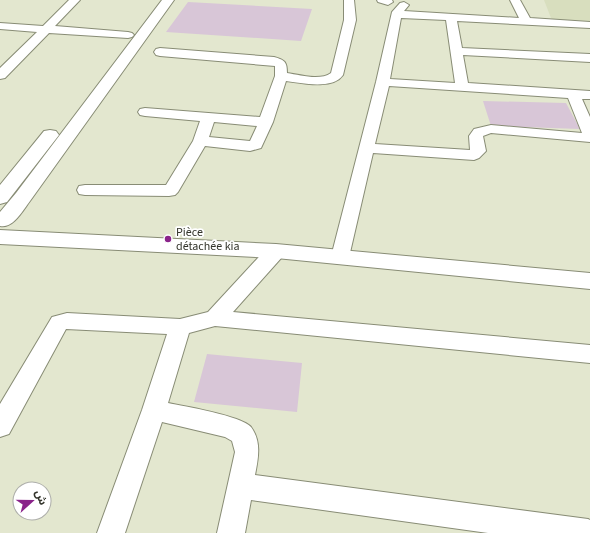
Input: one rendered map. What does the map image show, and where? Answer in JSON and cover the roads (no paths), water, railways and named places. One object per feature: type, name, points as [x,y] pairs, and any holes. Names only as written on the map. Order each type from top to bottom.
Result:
[{"type":"main road","points":[[156,0],[128,36],[105,76],[2,227],[44,239],[276,251],[590,281]]},
{"type":"main road","points":[[0,198],[168,0]]},
{"type":"street","points":[[0,75],[44,29],[75,0]]},
{"type":"street","points":[[281,76],[321,80],[332,79],[337,76],[350,20],[348,0]]},
{"type":"street","points":[[515,0],[527,22]]},
{"type":"street","points":[[340,257],[383,82],[397,4],[451,18],[590,25]]},
{"type":"street","points":[[451,18],[462,88]]},
{"type":"street","points":[[0,26],[128,36]]},
{"type":"street","points":[[456,51],[590,58]]},
{"type":"street","points":[[160,52],[274,61],[281,64],[281,76],[258,143],[254,146],[200,141]]},
{"type":"street","points":[[383,82],[590,95]]},
{"type":"street","points":[[573,94],[590,134]]},
{"type":"street","points":[[145,112],[266,122]]},
{"type":"street","points":[[85,190],[169,191],[200,141],[209,118]]},
{"type":"street","points":[[366,148],[474,155],[478,151],[476,136],[479,132],[491,129],[590,138]]},
{"type":"street","points":[[215,318],[276,251]]},
{"type":"street","points":[[0,426],[59,323],[67,321],[180,327],[215,318],[590,354]]},
{"type":"street","points":[[111,533],[154,410],[180,327]]},
{"type":"street","points":[[154,410],[227,427],[237,431],[244,441],[247,452],[232,533]]},
{"type":"street","points":[[241,486],[588,533]]},
{"type":"place","name":"Pièce détachée kia","points":[[168,239]]}]
